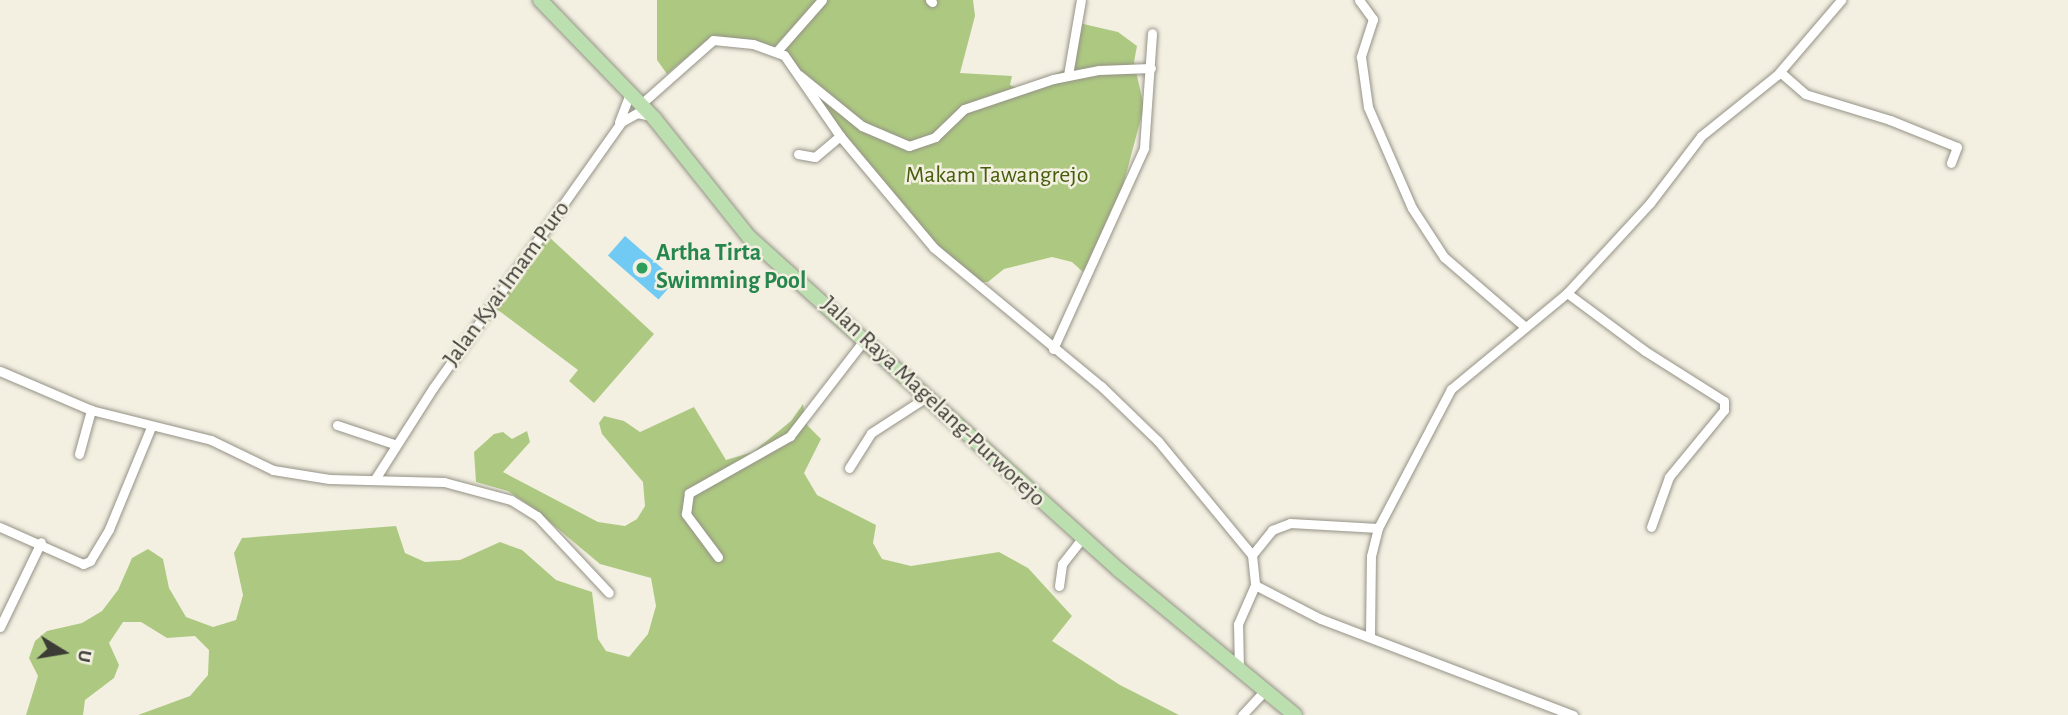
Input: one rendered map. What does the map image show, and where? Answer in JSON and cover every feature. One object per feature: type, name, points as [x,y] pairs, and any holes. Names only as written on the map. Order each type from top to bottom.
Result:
[{"type":"main road","name":"Jalan Raya Magelang-Purworejo","points":[[540,0],[654,118],[749,237],[865,338],[1082,538],[1295,715]]},
{"type":"street","points":[[777,51],[822,0]]},
{"type":"street","points":[[1068,75],[1081,0]]},
{"type":"street","points":[[1359,0],[1373,19],[1362,57],[1368,107],[1408,200],[1444,257],[1524,326]]},
{"type":"street","points":[[1370,635],[1371,556],[1378,528],[1451,389],[1567,293],[1650,203],[1701,136],[1780,72],[1841,0]]},
{"type":"street","points":[[1053,349],[1144,148],[1152,68],[1152,33]]},
{"type":"street","points":[[641,104],[708,42],[725,40],[777,51],[795,71],[840,136],[934,248],[1146,428],[1252,555],[1255,585],[1238,624],[1238,670]]},
{"type":"street","points":[[795,71],[862,127],[909,146],[935,137],[964,109],[1068,75],[1152,68]]},
{"type":"street","points":[[1780,72],[1805,94],[1890,120],[1956,147],[1951,163]]},
{"type":"street","name":"Jalan Kyai Imam Puro","points":[[375,479],[394,444],[616,129],[629,94]]},
{"type":"street","points":[[616,129],[634,114],[654,118]]},
{"type":"street","points":[[798,154],[814,157],[840,136]]},
{"type":"street","points":[[1567,293],[1645,351],[1724,401],[1724,410],[1669,477],[1651,527]]},
{"type":"street","points":[[718,557],[685,514],[689,493],[790,436],[865,338]]},
{"type":"street","points":[[0,371],[91,410],[150,427],[211,440],[273,470],[329,479],[444,482],[511,500],[537,516],[609,593]]},
{"type":"street","points":[[849,468],[871,433],[928,396]]},
{"type":"street","points":[[79,454],[91,410]]},
{"type":"street","points":[[337,425],[394,444]]},
{"type":"street","points":[[0,527],[41,542],[83,564],[90,561],[109,529],[150,427]]},
{"type":"street","points":[[1252,555],[1272,530],[1290,523],[1378,528]]},
{"type":"street","points":[[1059,586],[1062,564],[1082,538]]},
{"type":"street","points":[[0,628],[41,542]]},
{"type":"street","points":[[1255,585],[1321,619],[1370,635],[1573,715]]},
{"type":"street","points":[[1242,715],[1265,691]]},
{"type":"green space","name":"Makam Tawangrejo","points":[[657,0],[973,0],[975,16],[960,73],[1012,76],[1010,85],[1019,89],[1067,69],[1079,23],[1118,32],[1137,46],[1134,62],[1144,107],[1113,223],[1083,272],[1072,262],[1052,257],[1004,269],[988,282],[976,282],[946,256],[830,120],[797,70],[774,51],[709,39],[667,74],[657,60]]},
{"type":"green space","points":[[548,236],[654,334],[594,403],[569,381],[578,370],[494,307]]},
{"type":"green space","points":[[803,404],[807,425],[821,439],[804,473],[817,495],[876,525],[873,543],[882,559],[911,566],[999,552],[1028,568],[1072,616],[1052,641],[1120,685],[1179,715],[138,715],[190,696],[208,675],[209,650],[195,636],[167,638],[141,622],[123,622],[109,643],[119,665],[114,678],[85,700],[83,715],[26,715],[38,676],[29,658],[35,641],[47,631],[82,623],[102,611],[118,590],[132,558],[148,549],[163,559],[169,588],[186,617],[213,627],[236,620],[243,595],[234,553],[242,538],[396,526],[405,553],[425,562],[460,560],[500,542],[522,550],[556,580],[592,592],[598,639],[606,651],[629,657],[648,634],[656,606],[651,578],[600,564],[533,508],[508,491],[476,482],[474,452],[494,434],[503,432],[512,439],[527,431],[530,442],[503,472],[598,522],[625,526],[637,519],[645,506],[643,482],[602,434],[599,423],[604,416],[624,421],[640,432],[694,407],[726,460],[753,452],[791,421]]},
{"type":"water","name":"Artha Tirta Swimming Pool","points":[[625,236],[676,280],[659,300],[608,256]]},
{"type":"place","name":"Artha Tirta Swimming Pool","points":[[642,268]]}]
